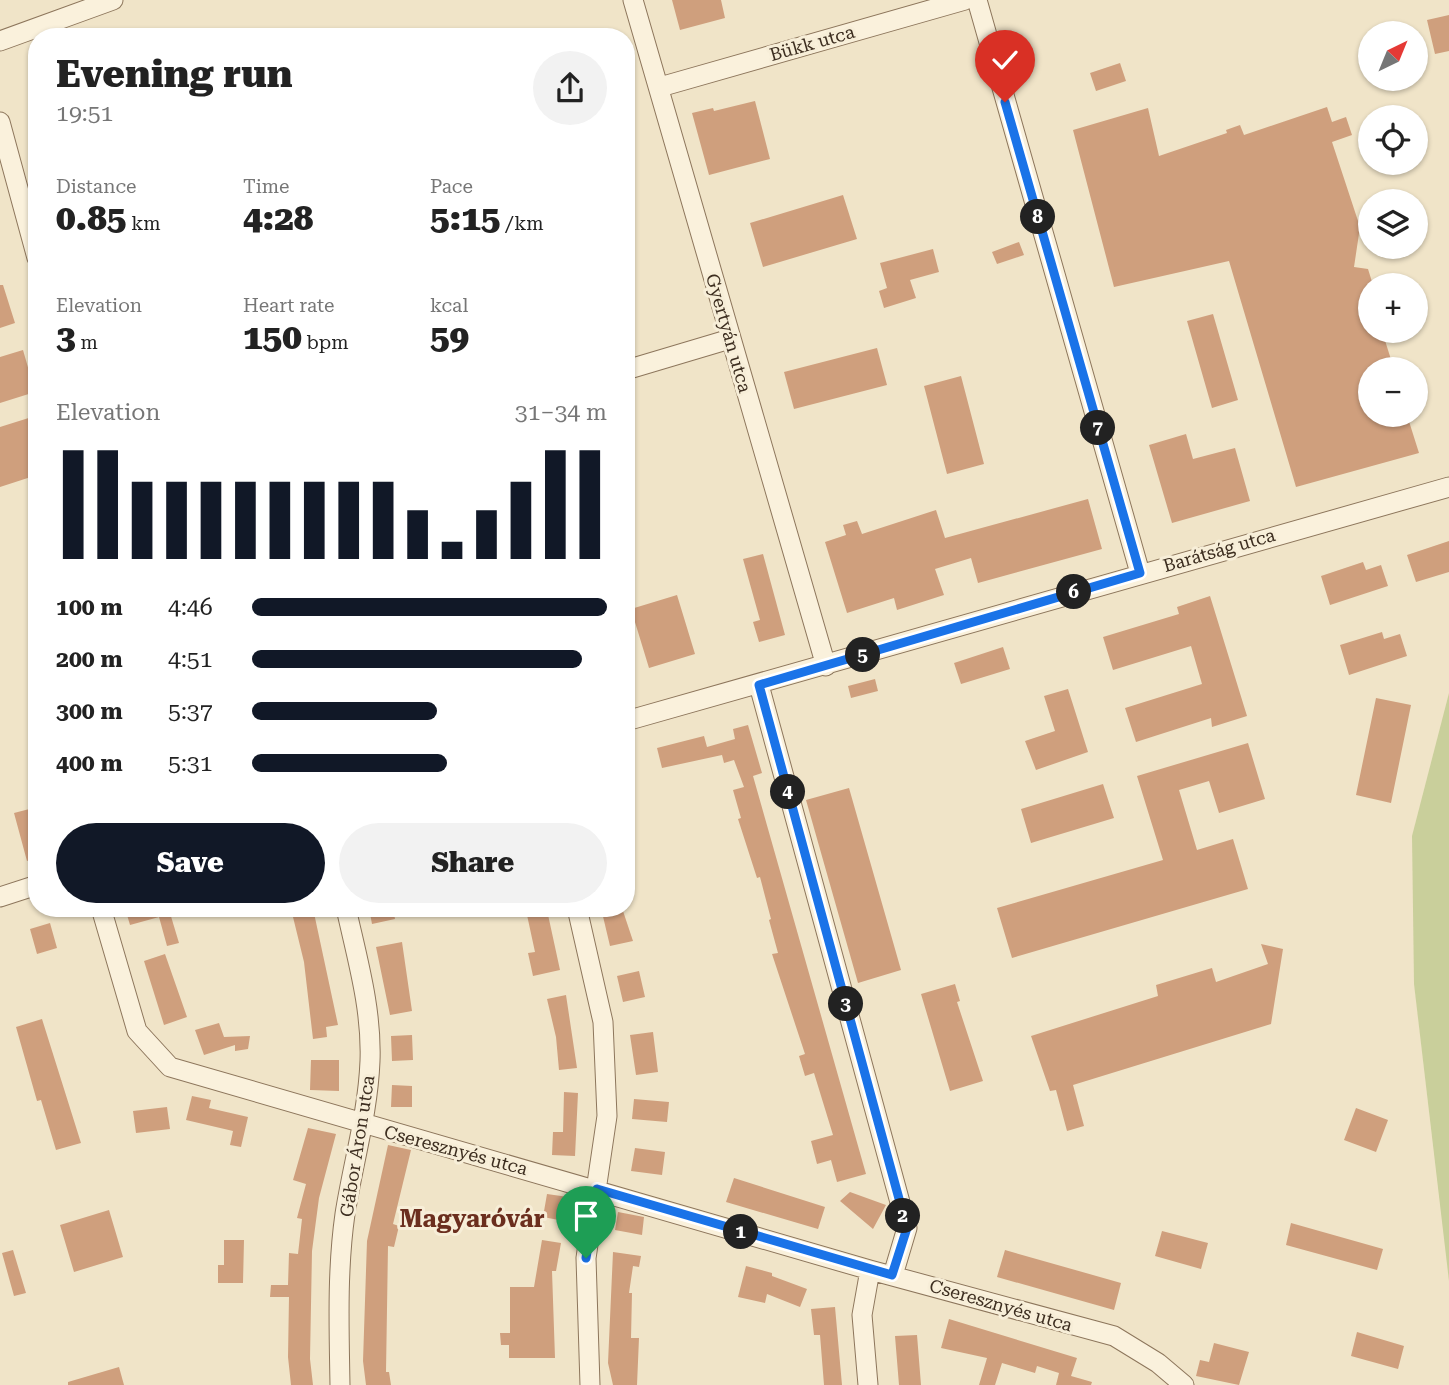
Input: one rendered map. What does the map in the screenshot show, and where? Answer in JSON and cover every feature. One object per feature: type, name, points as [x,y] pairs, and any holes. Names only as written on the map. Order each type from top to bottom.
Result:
[{"type":"street","points":[[36,28],[113,0]]},
{"type":"street","name":"Gyertyán utca","points":[[633,0],[826,666]]},
{"type":"street","name":"Bükk utca","points":[[660,87],[965,0]]},
{"type":"street","points":[[976,0],[1140,573]]},
{"type":"street","points":[[0,41],[28,31]]},
{"type":"street","points":[[0,122],[28,225]]},
{"type":"street","points":[[635,367],[730,339]]},
{"type":"street","name":"Barátság utca","points":[[635,719],[1449,487]]},
{"type":"street","points":[[759,685],[907,1228],[892,1275]]},
{"type":"street","points":[[0,897],[28,888]]},
{"type":"street","name":"Cseresznyés utca","points":[[104,917],[137,1031],[170,1067],[870,1270],[1114,1336],[1158,1363],[1184,1385]]},
{"type":"street","name":"Gábor Áron utca","points":[[340,1385],[338,1312],[345,1215],[363,1125],[370,1060],[364,985],[347,917]]},
{"type":"street","points":[[579,917],[603,1022],[607,1116],[586,1258],[590,1385]]},
{"type":"street","points":[[868,1385],[862,1315],[870,1270]]},
{"type":"green space","points":[[1449,693],[1449,1281],[1414,984],[1412,836]]},
{"type":"building","points":[[672,0],[721,0],[725,18],[680,30]]},
{"type":"building","points":[[1449,15],[1449,51],[1435,54],[1427,20]]},
{"type":"building","points":[[1120,63],[1126,81],[1096,91],[1090,73]]},
{"type":"building","points":[[755,101],[770,159],[709,175],[692,113],[713,108],[714,111]]},
{"type":"building","points":[[1327,107],[1332,122],[1346,117],[1352,135],[1332,142],[1358,221],[1354,267],[1368,269],[1369,273],[1358,273],[1358,343],[1386,343],[1390,357],[1358,357],[1358,427],[1411,427],[1419,453],[1296,487],[1229,261],[1114,287],[1073,130],[1148,108],[1159,156],[1227,133],[1226,130],[1240,125],[1244,135]]},
{"type":"building","points":[[843,195],[857,239],[763,267],[750,223]]},
{"type":"building","points":[[1019,242],[1024,255],[997,264],[992,252]]},
{"type":"building","points":[[933,249],[939,272],[910,280],[916,298],[884,308],[879,291],[887,288],[880,263]]},
{"type":"building","points":[[0,285],[3,285],[15,323],[0,328]]},
{"type":"building","points":[[1213,314],[1238,400],[1212,408],[1187,321]]},
{"type":"building","points":[[877,348],[887,385],[794,409],[784,372]]},
{"type":"building","points":[[23,350],[28,368],[28,394],[0,403],[0,357]]},
{"type":"building","points":[[961,376],[984,464],[947,474],[924,386]]},
{"type":"building","points":[[28,418],[28,478],[0,487],[0,427]]},
{"type":"building","points":[[1186,434],[1193,459],[1235,448],[1250,501],[1172,523],[1149,445]]},
{"type":"building","points":[[1088,499],[1102,549],[978,583],[971,558],[935,569],[944,595],[897,610],[894,598],[847,613],[825,542],[846,535],[843,525],[857,521],[862,534],[936,510],[945,538]]},
{"type":"building","points":[[1449,541],[1449,572],[1416,582],[1407,555]]},
{"type":"building","points":[[763,554],[785,635],[759,642],[753,622],[760,620],[743,559]]},
{"type":"building","points":[[1363,562],[1366,570],[1381,565],[1388,586],[1330,605],[1321,576]]},
{"type":"building","points":[[677,595],[695,654],[649,668],[635,622],[635,608]]},
{"type":"building","points":[[1210,596],[1247,716],[1212,727],[1211,718],[1136,742],[1125,708],[1202,684],[1191,646],[1113,670],[1103,637],[1179,614],[1177,607]]},
{"type":"building","points":[[1382,632],[1384,639],[1400,634],[1407,656],[1349,675],[1340,645]]},
{"type":"building","points":[[1003,647],[1010,669],[961,684],[954,663]]},
{"type":"building","points":[[875,679],[878,691],[851,698],[848,686]]},
{"type":"building","points":[[1068,689],[1088,752],[1036,770],[1025,741],[1055,731],[1044,696]]},
{"type":"building","points":[[1376,698],[1411,705],[1391,803],[1356,795]]},
{"type":"building","points":[[748,725],[762,773],[753,776],[866,1174],[837,1182],[831,1160],[817,1164],[811,1141],[833,1135],[814,1073],[805,1076],[799,1056],[805,1054],[772,954],[778,953],[769,920],[771,919],[760,877],[757,878],[738,819],[741,818],[733,790],[744,787],[734,760],[724,763],[722,755],[662,768],[657,748],[704,736],[707,747],[735,739],[733,729]]},
{"type":"building","points":[[1248,743],[1265,799],[1219,813],[1209,781],[1179,790],[1197,850],[1233,839],[1248,889],[1012,958],[997,908],[1163,860],[1137,776]]},
{"type":"building","points":[[1103,784],[1114,818],[1031,843],[1021,809]]},
{"type":"building","points":[[849,788],[901,970],[858,983],[806,800]]},
{"type":"building","points":[[28,809],[27,861],[14,813]]},
{"type":"building","points":[[128,917],[159,917],[130,925]]},
{"type":"building","points":[[159,917],[171,917],[179,943],[167,946]]},
{"type":"building","points":[[293,917],[315,917],[338,1025],[326,1027],[327,1037],[313,1039],[304,962]]},
{"type":"building","points":[[371,917],[395,917],[395,919],[372,924]]},
{"type":"building","points":[[527,917],[549,917],[560,970],[533,976],[528,953],[535,952]]},
{"type":"building","points":[[603,917],[625,917],[633,941],[610,946]]},
{"type":"building","points":[[50,923],[57,948],[37,954],[30,929]]},
{"type":"building","points":[[402,942],[412,1011],[390,1015],[376,947]]},
{"type":"building","points":[[1261,944],[1283,949],[1271,1024],[1073,1085],[1084,1126],[1067,1131],[1056,1090],[1050,1091],[1031,1036],[1158,996],[1156,985],[1212,968],[1216,982],[1268,964]]},
{"type":"building","points":[[165,954],[187,1017],[164,1025],[144,961]]},
{"type":"building","points":[[639,971],[645,997],[623,1002],[617,976]]},
{"type":"building","points":[[955,984],[960,1001],[957,1002],[983,1081],[950,1091],[921,994]]},
{"type":"building","points":[[566,995],[577,1068],[559,1070],[556,1037],[547,999]]},
{"type":"building","points":[[42,1019],[81,1143],[56,1150],[41,1100],[37,1101],[16,1027]]},
{"type":"building","points":[[219,1023],[224,1037],[250,1036],[248,1049],[235,1051],[235,1045],[204,1055],[195,1030]]},
{"type":"building","points":[[653,1032],[658,1072],[636,1075],[630,1035]]},
{"type":"building","points":[[412,1035],[413,1060],[392,1061],[391,1036]]},
{"type":"building","points":[[311,1060],[339,1060],[339,1091],[310,1090]]},
{"type":"building","points":[[392,1085],[412,1086],[412,1107],[391,1107]]},
{"type":"building","points":[[564,1092],[578,1093],[575,1156],[552,1155],[553,1132],[563,1132]]},
{"type":"building","points":[[192,1096],[211,1100],[209,1108],[248,1117],[241,1147],[230,1145],[233,1131],[186,1120]]},
{"type":"building","points":[[634,1099],[669,1102],[667,1122],[632,1119]]},
{"type":"building","points":[[167,1107],[170,1129],[136,1133],[133,1111]]},
{"type":"building","points":[[1356,1108],[1388,1120],[1376,1152],[1344,1140]]},
{"type":"building","points":[[308,1128],[336,1134],[319,1198],[312,1251],[310,1359],[313,1385],[291,1385],[288,1357],[289,1297],[270,1297],[271,1285],[288,1285],[289,1253],[298,1254],[302,1219],[297,1218],[306,1184],[293,1180]]},
{"type":"building","points":[[388,1145],[411,1150],[393,1224],[399,1226],[394,1247],[388,1246],[386,1372],[389,1372],[391,1385],[366,1385],[363,1361],[367,1241]]},
{"type":"building","points":[[635,1148],[665,1152],[662,1175],[631,1171]]},
{"type":"building","points":[[734,1178],[825,1207],[818,1229],[726,1202]]},
{"type":"building","points":[[850,1192],[886,1205],[873,1229],[840,1201]]},
{"type":"building","points":[[547,1194],[568,1197],[564,1221],[543,1217]]},
{"type":"building","points":[[109,1210],[123,1257],[74,1272],[60,1225]]},
{"type":"building","points":[[618,1212],[644,1217],[642,1235],[615,1230]]},
{"type":"building","points":[[1291,1223],[1383,1249],[1377,1270],[1286,1245]]},
{"type":"building","points":[[1162,1231],[1208,1243],[1201,1269],[1155,1256]]},
{"type":"building","points":[[224,1240],[244,1240],[243,1283],[218,1283],[218,1265],[224,1265]]},
{"type":"building","points":[[542,1240],[561,1243],[556,1271],[552,1271],[555,1358],[509,1358],[509,1345],[501,1345],[500,1333],[510,1333],[510,1287],[534,1287]]},
{"type":"building","points":[[13,1250],[26,1293],[14,1296],[2,1253]]},
{"type":"building","points":[[1005,1250],[1121,1283],[1114,1310],[997,1277]]},
{"type":"building","points":[[613,1252],[641,1256],[639,1267],[633,1266],[629,1293],[632,1293],[631,1338],[639,1338],[637,1385],[613,1385],[608,1363]]},
{"type":"building","points":[[746,1266],[772,1273],[772,1276],[807,1289],[800,1307],[767,1294],[765,1303],[738,1297]]},
{"type":"building","points":[[835,1307],[842,1385],[824,1385],[820,1335],[814,1335],[811,1309]]},
{"type":"building","points":[[949,1319],[1077,1358],[1071,1376],[1092,1382],[1091,1385],[1056,1385],[1059,1373],[1037,1366],[1035,1373],[1002,1363],[995,1385],[979,1385],[987,1358],[941,1348]]},
{"type":"building","points":[[1357,1332],[1404,1346],[1398,1369],[1351,1356]]},
{"type":"building","points":[[917,1335],[921,1385],[899,1385],[895,1336]]},
{"type":"building","points":[[1214,1343],[1249,1352],[1239,1385],[1196,1376],[1200,1360],[1209,1362]]},
{"type":"building","points":[[119,1367],[124,1385],[68,1385],[68,1382]]},
{"type":"district","name":"Magyaróvár","points":[[472,1219]]},
{"type":"route","points":[[586,1258],[597,1189],[892,1275],[907,1228],[759,685],[1140,573],[1005,102]]}]
